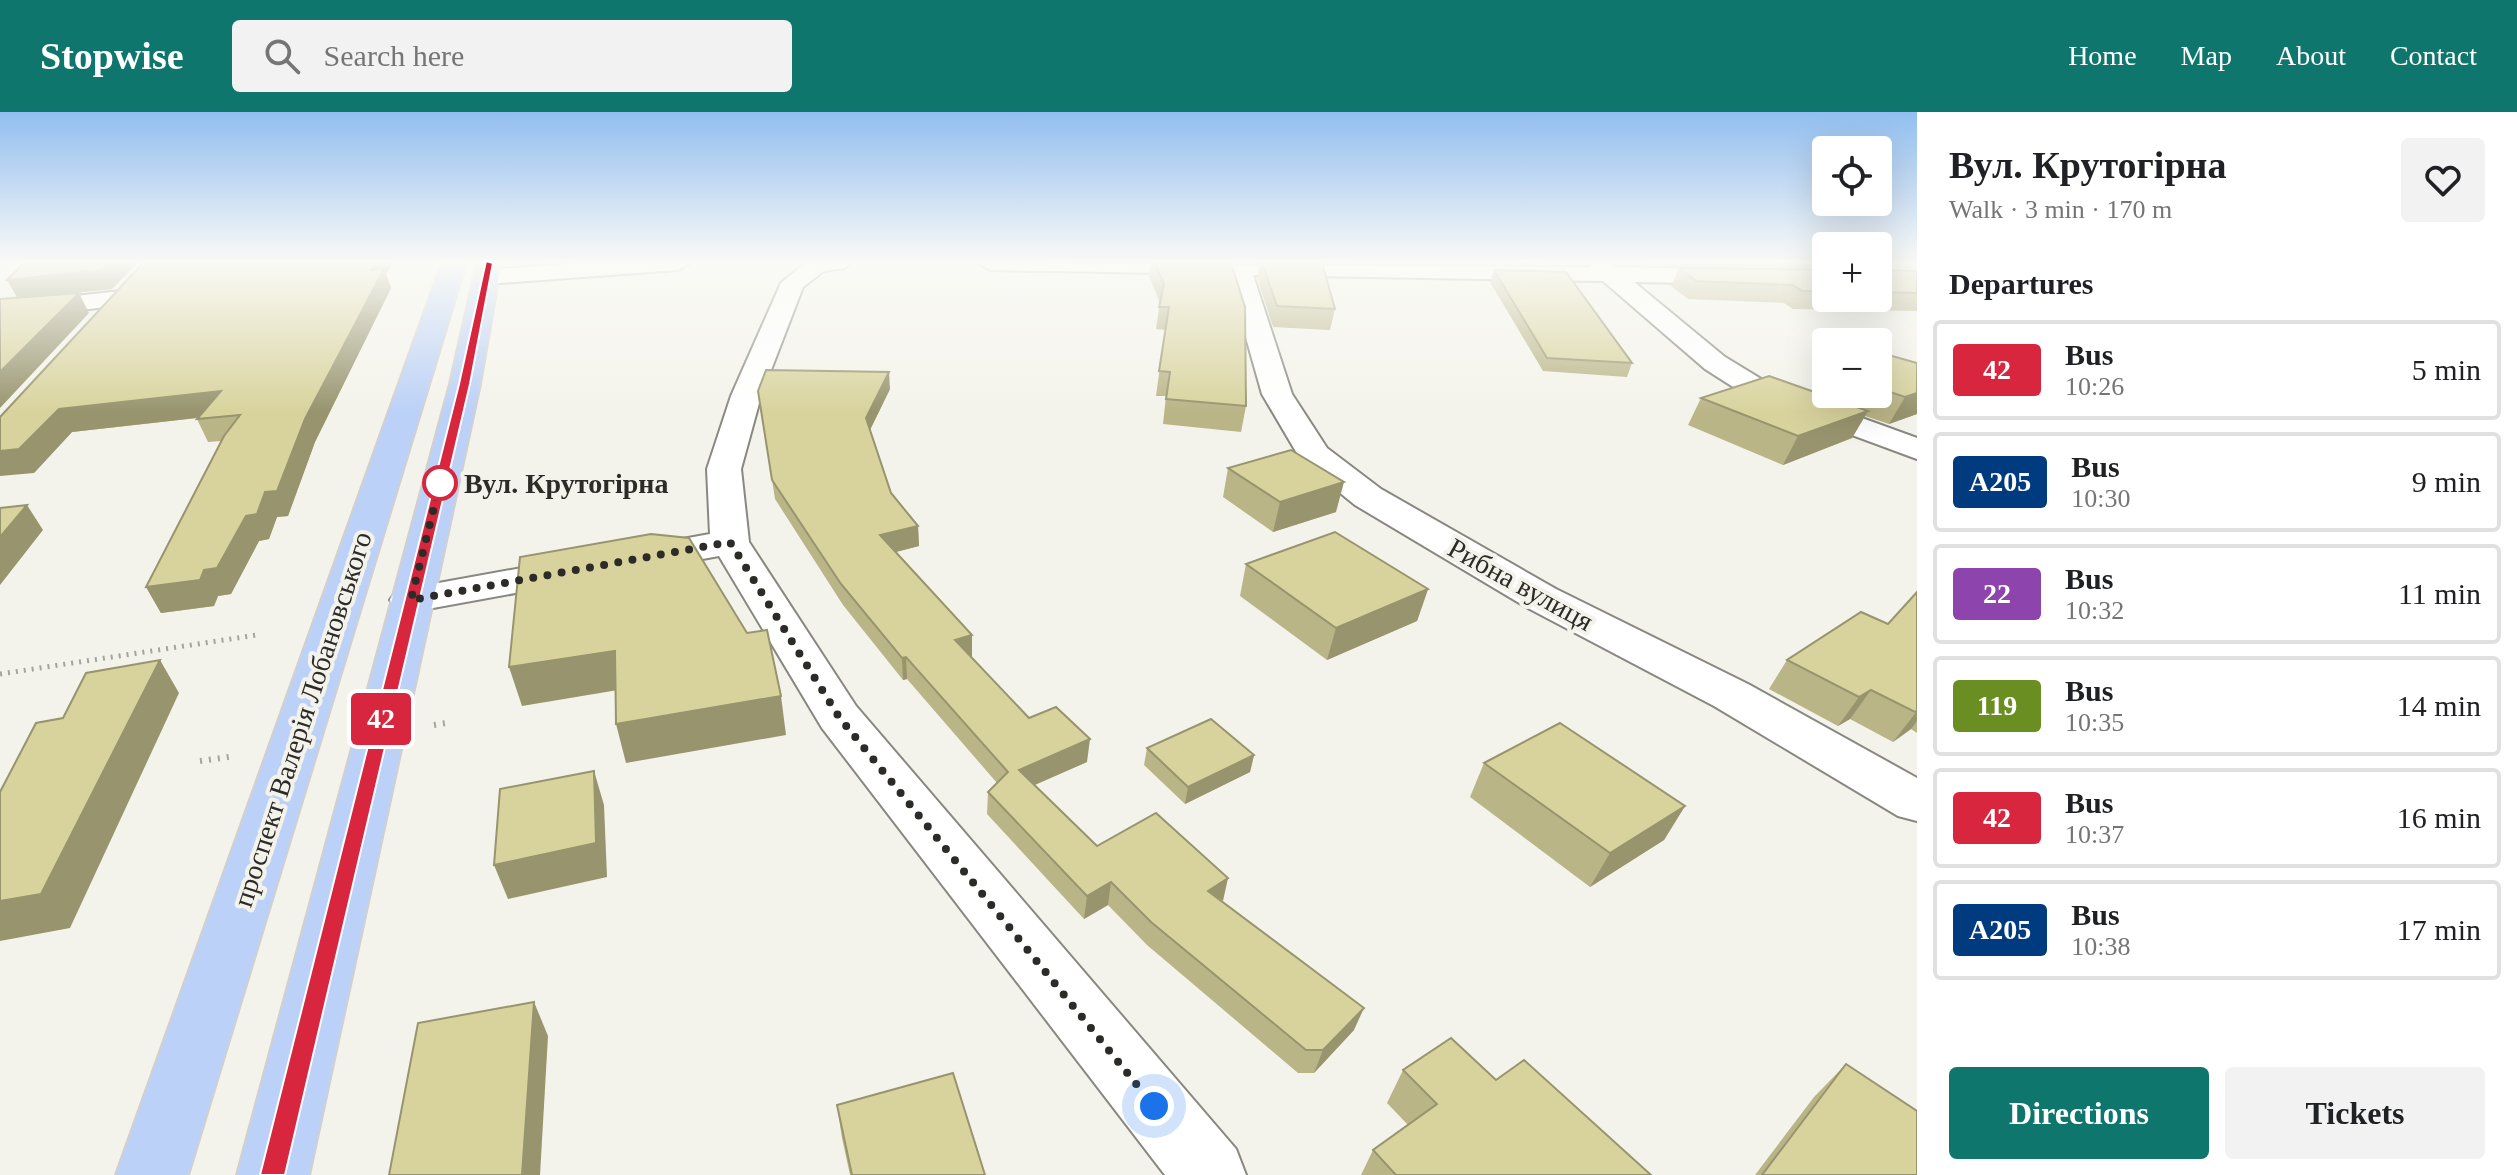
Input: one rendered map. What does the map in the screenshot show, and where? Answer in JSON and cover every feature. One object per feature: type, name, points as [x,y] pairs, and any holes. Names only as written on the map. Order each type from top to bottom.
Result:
[{"type":"main road","name":"проспект Валерія Лобановського","points":[[152,1175],[461,313]]},
{"type":"main road","points":[[273,1175],[465,384],[472,313]]},
{"type":"street","points":[[91,332],[109,313]]},
{"type":"street","points":[[779,313],[724,469],[730,542],[839,717],[1210,1175]]},
{"type":"street","name":"Рибна вулиця","points":[[1252,313],[1277,394],[1314,455],[1368,497],[1541,598],[1731,695],[1917,802]]},
{"type":"street","points":[[1655,313],[1715,363],[1760,391],[1917,449]]},
{"type":"street","points":[[411,600],[730,542]]},
{"type":"path","points":[[0,674],[257,635]]},
{"type":"building","points":[[0,313],[59,313],[0,372]]},
{"type":"building","points":[[97,313],[361,313],[305,419],[277,491],[265,492],[257,514],[246,516],[217,568],[204,570],[200,580],[146,587],[224,436],[240,415],[197,419],[221,391],[59,409],[19,449],[0,451],[0,417]]},
{"type":"building","points":[[1168,313],[1245,313],[1246,406],[1166,399],[1170,372],[1159,371]]},
{"type":"building","points":[[1520,313],[1595,313],[1632,363],[1547,358]]},
{"type":"building","points":[[1892,356],[1917,363],[1917,393],[1905,397],[1892,393]]},
{"type":"building","points":[[766,370],[889,372],[866,418],[891,493],[918,526],[880,535],[972,635],[955,640],[1029,718],[1056,707],[1090,739],[1019,770],[1097,846],[1156,813],[1228,878],[1208,891],[1364,1008],[1323,1050],[1306,1050],[1151,922],[1111,882],[1087,896],[988,792],[1008,772],[906,657],[902,658],[841,584],[772,480],[758,391]]},
{"type":"building","points":[[1769,376],[1812,391],[1812,408],[1860,408],[1868,411],[1798,436],[1701,398]]},
{"type":"building","points":[[1291,450],[1344,482],[1280,502],[1228,468]]},
{"type":"building","points":[[27,505],[0,537],[0,508]]},
{"type":"building","points":[[1335,532],[1428,589],[1336,628],[1246,564]]},
{"type":"building","points":[[651,534],[689,538],[747,633],[767,630],[781,696],[616,724],[615,651],[509,667],[520,557]]},
{"type":"building","points":[[1917,592],[1917,711],[1871,690],[1859,697],[1787,660],[1861,612],[1888,624]]},
{"type":"building","points":[[160,660],[41,894],[0,901],[0,792],[36,723],[63,718],[86,673]]},
{"type":"building","points":[[1211,719],[1254,755],[1188,787],[1147,748]]},
{"type":"building","points":[[1560,723],[1685,806],[1610,853],[1484,763]]},
{"type":"building","points":[[594,771],[596,843],[494,865],[500,789]]},
{"type":"building","points":[[534,1002],[522,1175],[389,1175],[418,1023]]},
{"type":"building","points":[[1451,1038],[1496,1080],[1524,1060],[1651,1175],[1396,1175],[1373,1150],[1437,1104],[1403,1070]]},
{"type":"building","points":[[1846,1064],[1917,1111],[1917,1175],[1762,1175]]},
{"type":"building","points":[[953,1073],[985,1175],[852,1175],[837,1105]]},
{"type":"bus line","name":"42","points":[[273,1175],[465,384],[479,313]]},
{"type":"place","name":"Вул. Крутогірна","points":[[440,483]]},
{"type":"route","points":[[440,483],[411,600],[730,542],[839,717],[1154,1106]]}]
